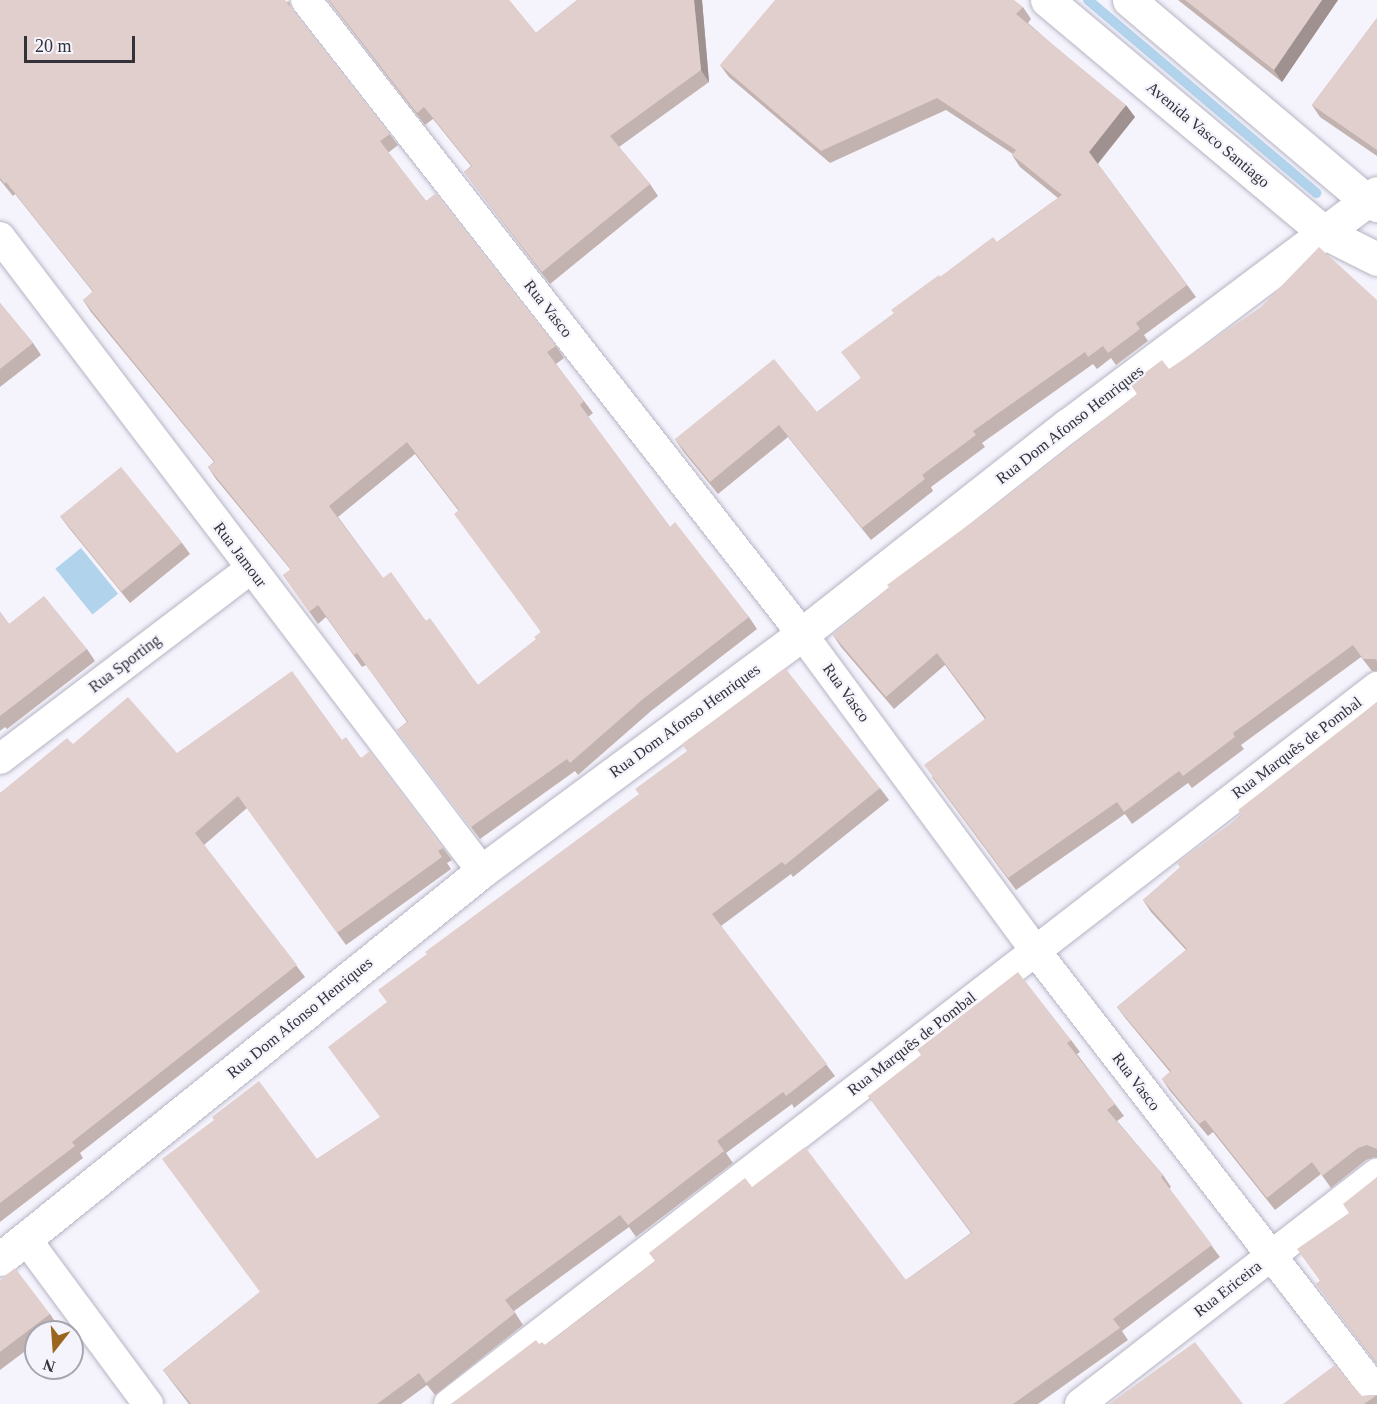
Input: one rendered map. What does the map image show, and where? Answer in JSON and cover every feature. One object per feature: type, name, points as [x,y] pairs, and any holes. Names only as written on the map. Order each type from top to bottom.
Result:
[{"type":"street","name":"Rua Vasco","points":[[306,0],[802,634],[1034,949],[1269,1256],[1377,1392]]},
{"type":"street","name":"Avenida Vasco Santiago","points":[[1047,0],[1325,233],[1377,259]]},
{"type":"street","points":[[1129,0],[1374,200]]},
{"type":"street","name":"Rua Dom Afonso Henriques","points":[[0,1259],[482,871],[802,634],[1068,425],[1325,233],[1374,200]]},
{"type":"street","points":[[1325,233],[1377,275]]},
{"type":"street","name":"Rua Jamour","points":[[0,237],[250,569],[482,871]]},
{"type":"street","name":"Rua Sporting","points":[[0,759],[250,569]]},
{"type":"street","name":"Rua Marquês de Pombal","points":[[449,1404],[1034,949],[1377,687]]},
{"type":"street","name":"Rua Ericeira","points":[[1080,1404],[1377,1174]]},
{"type":"street","points":[[26,1239],[148,1404]]},
{"type":"water","points":[[81,548],[118,594],[92,615],[55,569]]},
{"type":"building","points":[[0,0],[285,0],[390,134],[380,141],[426,201],[436,193],[556,346],[547,352],[584,401],[580,405],[670,527],[675,522],[749,617],[643,699],[570,763],[567,759],[471,827],[397,730],[408,722],[357,653],[354,655],[318,605],[309,612],[283,575],[291,569],[208,467],[215,462],[83,300],[93,291],[6,182],[5,184],[0,178]],"holes":[[[407,442],[459,510],[454,514],[541,632],[534,637],[536,639],[478,685],[430,618],[426,621],[391,572],[383,578],[329,506]]]},
{"type":"building","points":[[329,0],[509,0],[536,33],[577,0],[694,0],[701,70],[610,136],[650,184],[542,272],[464,172],[472,166],[424,107],[417,113]]},
{"type":"building","points":[[775,0],[1014,0],[1023,7],[1016,14],[1126,105],[1089,152],[1187,285],[1136,323],[1140,329],[1108,353],[1103,346],[1088,357],[1085,352],[973,431],[976,435],[922,475],[925,479],[862,528],[779,425],[710,482],[675,439],[774,359],[817,412],[861,378],[841,352],[894,313],[891,310],[939,275],[940,277],[993,237],[997,242],[1062,195],[1012,155],[1016,150],[937,98],[821,151],[720,65]]},
{"type":"building","points":[[1185,0],[1322,0],[1274,70]]},
{"type":"building","points":[[1377,18],[1377,150],[1312,105]]},
{"type":"building","points":[[1319,247],[1377,300],[1377,661],[1363,659],[1353,645],[1233,733],[1235,737],[1183,776],[1179,771],[1124,812],[1117,802],[1008,878],[924,765],[986,718],[937,653],[886,697],[833,635],[889,587],[887,585],[994,506],[1137,394],[1130,384],[1162,360],[1169,369],[1261,307]]},
{"type":"building","points":[[0,303],[33,343],[0,369]]},
{"type":"building","points":[[121,467],[182,542],[121,591],[60,516]]},
{"type":"building","points":[[44,596],[87,649],[0,716],[0,612],[9,624]]},
{"type":"building","points":[[785,668],[880,788],[785,865],[782,862],[712,914],[827,1064],[786,1096],[783,1092],[717,1141],[724,1151],[628,1225],[620,1215],[505,1300],[515,1313],[426,1383],[419,1373],[377,1404],[191,1404],[163,1370],[260,1292],[162,1159],[214,1120],[212,1117],[259,1081],[317,1159],[380,1117],[328,1047],[387,1002],[378,990],[427,954],[425,952],[639,794],[635,789],[687,751],[682,744]]},
{"type":"building","points":[[292,671],[342,740],[346,737],[361,758],[370,751],[443,848],[438,851],[442,857],[337,933],[238,796],[195,833],[297,965],[72,1142],[75,1146],[0,1203],[0,793],[67,738],[73,744],[128,697],[177,753]]},
{"type":"building","points":[[1377,702],[1377,1149],[1367,1145],[1358,1148],[1322,1176],[1312,1162],[1267,1198],[1205,1120],[1199,1124],[1162,1079],[1171,1071],[1117,1007],[1187,949],[1143,900],[1180,867],[1177,863],[1242,815],[1238,810]]},
{"type":"building","points":[[1018,972],[1071,1040],[1067,1043],[1115,1104],[1107,1110],[1163,1175],[1161,1177],[1212,1245],[1113,1319],[1120,1328],[1013,1404],[451,1404],[536,1340],[539,1344],[542,1342],[545,1345],[601,1303],[655,1261],[649,1253],[745,1178],[752,1187],[805,1147],[906,1280],[972,1233],[868,1096],[921,1055],[917,1050]]},
{"type":"building","points":[[1377,1177],[1377,1363],[1316,1284],[1320,1281],[1297,1249],[1349,1213],[1343,1204]]},
{"type":"building","points":[[15,1268],[50,1314],[42,1320],[24,1320],[24,1334],[0,1352],[0,1280]]},
{"type":"building","points":[[1195,1342],[1243,1404],[1109,1404]]},
{"type":"building","points":[[1335,1365],[1362,1396],[1377,1395],[1364,1404],[1283,1404]]},
{"type":"waterway","points":[[1088,0],[1316,193]]}]
